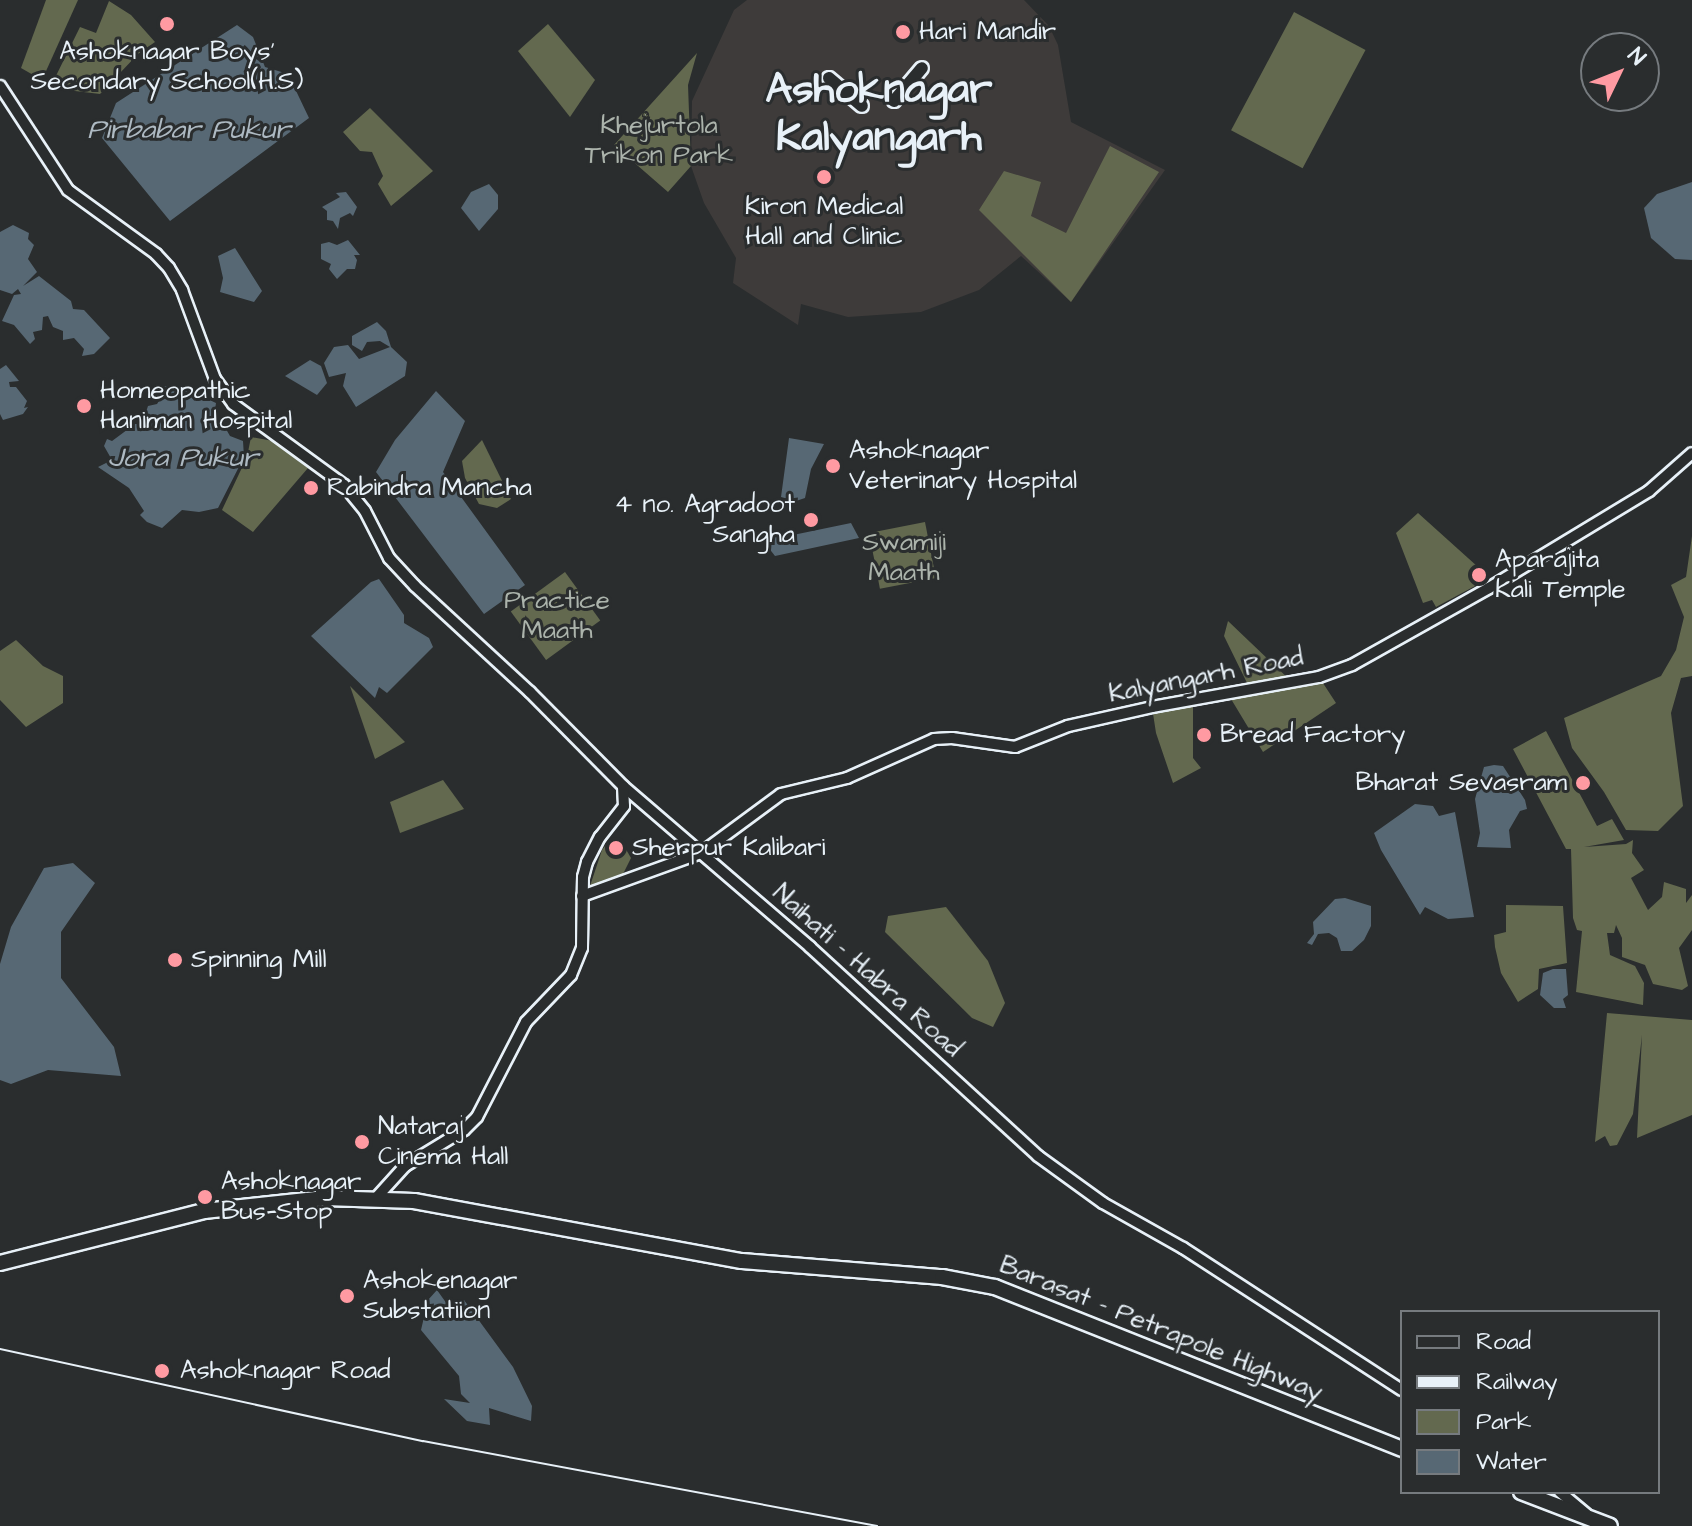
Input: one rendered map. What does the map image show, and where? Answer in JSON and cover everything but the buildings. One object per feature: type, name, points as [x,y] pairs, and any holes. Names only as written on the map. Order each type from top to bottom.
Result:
[{"type":"highway","name":"Barasat - Petrapole Highway","points":[[0,1263],[204,1211],[298,1199],[406,1200],[742,1261],[942,1277],[995,1287],[1400,1448]]},
{"type":"highway","points":[[1527,1494],[1610,1526]]},
{"type":"main road","points":[[894,101],[922,68]]},
{"type":"main road","points":[[829,78],[862,106]]},
{"type":"main road","name":"Naihati - Habra Road","points":[[0,86],[68,190],[156,254],[169,268],[186,299],[215,379],[233,404],[344,485],[365,511],[389,558],[530,692],[623,786],[810,947],[1038,1156],[1103,1203],[1183,1248],[1400,1389]]},
{"type":"main road","name":"Kalyangarh Road","points":[[582,896],[701,853],[781,794],[847,778],[934,739],[952,738],[1015,747],[1068,726],[1152,707],[1319,677],[1352,665],[1489,588],[1649,491],[1692,453]]},
{"type":"main road","points":[[376,1198],[398,1172],[464,1130],[479,1114],[519,1033],[559,990],[578,963],[582,948],[582,896],[587,862],[600,837],[624,806],[623,786]]},
{"type":"main road","points":[[398,1172],[396,1186],[406,1200]]},
{"type":"main road","points":[[1562,1494],[1587,1515]]},
{"type":"shaded area","points":[[747,0],[1024,0],[1049,26],[1058,45],[1071,122],[1165,170],[1071,302],[1021,256],[979,290],[921,312],[848,317],[801,304],[798,325],[733,283],[736,258],[704,203],[691,166],[692,101],[734,10]]},
{"type":"green space","points":[[46,0],[78,0],[42,80],[21,68]]},
{"type":"green space","points":[[109,1],[131,15],[155,42],[138,54],[100,94],[50,88],[80,27],[96,33]]},
{"type":"green space","points":[[1294,12],[1366,50],[1303,168],[1231,130]]},
{"type":"green space","points":[[548,24],[595,80],[570,117],[518,51]]},
{"type":"green space","name":"Khejurtola Trikon Park","points":[[697,53],[688,85],[691,166],[668,192],[614,145]]},
{"type":"green space","points":[[370,108],[433,171],[391,206],[378,184],[383,176],[372,152],[360,151],[343,132]]},
{"type":"green space","points":[[1110,146],[1159,172],[1071,302],[979,210],[1004,171],[1041,182],[1031,216],[1066,233]]},
{"type":"green space","points":[[251,437],[273,441],[308,468],[253,532],[222,510],[247,457]]},
{"type":"green space","points":[[482,440],[511,499],[497,508],[479,504],[465,478],[462,461]]},
{"type":"green space","points":[[1418,513],[1488,576],[1480,584],[1471,576],[1469,578],[1475,586],[1436,607],[1432,600],[1423,603],[1396,533]]},
{"type":"green space","name":"Swamiji Maath","points":[[925,522],[936,578],[880,589],[869,533]]},
{"type":"green space","points":[[1692,536],[1692,676],[1681,678],[1671,713],[1683,806],[1658,831],[1626,830],[1604,792],[1572,748],[1564,718],[1661,676],[1676,650],[1684,617],[1671,585],[1686,577]]},
{"type":"green space","name":"Practice Maath","points":[[565,572],[600,621],[546,660],[511,611]]},
{"type":"green space","points":[[1228,621],[1292,682],[1319,677],[1336,703],[1263,752],[1228,694],[1250,689],[1224,636]]},
{"type":"green space","points":[[16,640],[43,666],[63,676],[63,703],[26,727],[0,700],[0,651]]},
{"type":"green space","points":[[350,686],[405,742],[375,759]]},
{"type":"green space","points":[[1193,700],[1193,758],[1201,768],[1173,783],[1156,733],[1152,707]]},
{"type":"green space","points":[[1546,731],[1597,826],[1612,819],[1624,840],[1584,847],[1626,844],[1633,840],[1632,853],[1644,870],[1631,878],[1648,910],[1662,897],[1664,882],[1686,889],[1686,903],[1692,895],[1692,930],[1679,948],[1688,986],[1682,990],[1653,984],[1645,965],[1622,957],[1622,938],[1616,925],[1614,933],[1607,933],[1610,955],[1635,966],[1644,983],[1643,1005],[1576,992],[1582,931],[1577,930],[1573,918],[1571,849],[1566,849],[1513,749]]},
{"type":"green space","points":[[443,780],[464,809],[400,833],[390,802]]},
{"type":"green space","points":[[620,839],[631,858],[624,872],[619,880],[588,892],[602,850],[609,841]]},
{"type":"green space","points":[[1506,905],[1563,906],[1567,963],[1539,969],[1538,989],[1518,1002],[1501,973],[1495,947],[1494,935],[1506,932]]},
{"type":"green space","points":[[946,907],[988,961],[1005,1003],[993,1027],[972,1018],[885,932],[888,916]]},
{"type":"green space","points":[[1607,1013],[1692,1020],[1692,1115],[1637,1138],[1642,1035],[1633,1114],[1617,1145],[1610,1146],[1605,1136],[1595,1142]]},
{"type":"water","name":"Pirbabar Pukur","points":[[237,25],[253,37],[265,67],[288,74],[309,118],[170,221],[102,138],[116,103]]},
{"type":"water","points":[[1692,182],[1692,260],[1675,259],[1651,238],[1644,208],[1657,194]]},
{"type":"water","points":[[489,184],[498,195],[498,209],[479,231],[461,208],[471,192]]},
{"type":"water","points":[[346,192],[357,207],[353,216],[350,213],[340,218],[338,229],[333,221],[327,220],[327,211],[322,207],[340,197],[336,193]]},
{"type":"water","points":[[13,225],[29,233],[28,239],[34,245],[28,259],[37,272],[23,286],[39,276],[71,301],[73,309],[84,310],[110,338],[94,354],[82,356],[84,349],[74,338],[63,340],[63,331],[53,327],[48,316],[43,317],[42,330],[33,332],[35,339],[30,344],[14,325],[2,321],[14,295],[21,294],[18,289],[12,294],[0,290],[0,232]]},
{"type":"water","points":[[348,240],[360,255],[354,255],[357,260],[355,269],[347,269],[337,279],[329,269],[331,264],[321,259],[321,244],[329,242],[337,245]]},
{"type":"water","points":[[235,248],[262,291],[254,302],[220,292],[223,278],[218,256]]},
{"type":"water","points":[[377,322],[386,331],[391,347],[407,362],[405,376],[356,407],[343,386],[346,373],[329,377],[324,363],[334,347],[348,345],[359,359],[390,347],[380,341],[367,342],[362,351],[352,345],[352,336]]},
{"type":"water","points":[[310,360],[321,366],[327,383],[317,395],[285,376]]},
{"type":"water","points":[[6,365],[19,381],[9,382],[10,387],[16,387],[27,401],[24,408],[28,407],[23,414],[3,420],[0,414],[0,369]]},
{"type":"water","name":"Jora Pukur","points":[[175,384],[216,403],[215,410],[230,436],[243,441],[244,457],[218,508],[199,512],[182,510],[162,528],[147,522],[140,515],[144,511],[129,488],[98,467],[112,460],[104,446],[107,439],[112,441],[135,424],[144,424],[149,419],[145,415],[148,406],[157,404],[164,393],[163,387]]},
{"type":"water","points":[[436,391],[465,421],[443,472],[525,585],[484,614],[376,472],[395,440]]},
{"type":"water","points":[[789,438],[824,444],[811,469],[805,498],[796,501],[781,497]]},
{"type":"water","points":[[851,523],[859,538],[775,556],[768,547],[772,532],[793,535]]},
{"type":"water","points":[[379,579],[404,615],[404,623],[429,638],[433,647],[387,693],[379,687],[375,698],[311,636],[371,582]]},
{"type":"water","points":[[1503,766],[1525,800],[1527,809],[1520,811],[1509,830],[1511,848],[1477,847],[1480,833],[1475,799],[1484,767]]},
{"type":"water","points":[[1415,804],[1433,806],[1439,816],[1455,812],[1474,917],[1448,919],[1425,907],[1420,915],[1381,850],[1374,833]]},
{"type":"water","points":[[73,863],[95,883],[61,932],[61,978],[114,1047],[121,1076],[48,1070],[11,1084],[0,1080],[0,964],[11,927],[44,868]]},
{"type":"water","points":[[1345,898],[1371,906],[1371,926],[1364,940],[1352,951],[1341,951],[1337,938],[1329,933],[1318,934],[1312,945],[1307,943],[1314,934],[1313,922],[1335,899]]},
{"type":"water","points":[[1566,969],[1568,995],[1563,999],[1566,1008],[1554,1008],[1540,995],[1543,973]]},
{"type":"water","points":[[437,1290],[447,1304],[464,1300],[513,1367],[532,1406],[531,1421],[489,1408],[490,1425],[467,1421],[444,1399],[470,1403],[461,1394],[459,1376],[421,1330],[428,1300]]},
{"type":"railway","points":[[0,1349],[423,1441],[877,1526]]},
{"type":"place","name":"Ashoknagar Boys' Secondary School(H.S)","points":[[167,24]]},
{"type":"place","name":"Hari Mandir","points":[[903,32]]},
{"type":"place","name":"Kiron Medical Hall and Clinic","points":[[824,177]]},
{"type":"place","name":"Homeopathic Haniman Hospital","points":[[84,406]]},
{"type":"place","name":"Ashoknagar Veterinary Hospital","points":[[833,466]]},
{"type":"place","name":"Rabindra Mancha","points":[[311,488]]},
{"type":"place","name":"4 no. Agradoot Sangha","points":[[811,520]]},
{"type":"place","name":"Aparajita Kali Temple","points":[[1479,575]]},
{"type":"place","name":"Bread Factory","points":[[1204,735]]},
{"type":"place","name":"Bharat Sevasram","points":[[1583,783]]},
{"type":"place","name":"Sherpur Kalibari","points":[[616,848]]},
{"type":"place","name":"Spinning Mill","points":[[175,960]]},
{"type":"place","name":"Nataraj Cinema Hall","points":[[362,1142]]},
{"type":"place","name":"Ashoknagar Bus Stop","points":[[205,1197]]},
{"type":"place","name":"Ashokenagar Substatiion","points":[[347,1296]]},
{"type":"place","name":"Ashoknagar Road","points":[[162,1371]]},
{"type":"district","name":"Ashoknagar Kalyangarh","points":[[879,114]]}]
